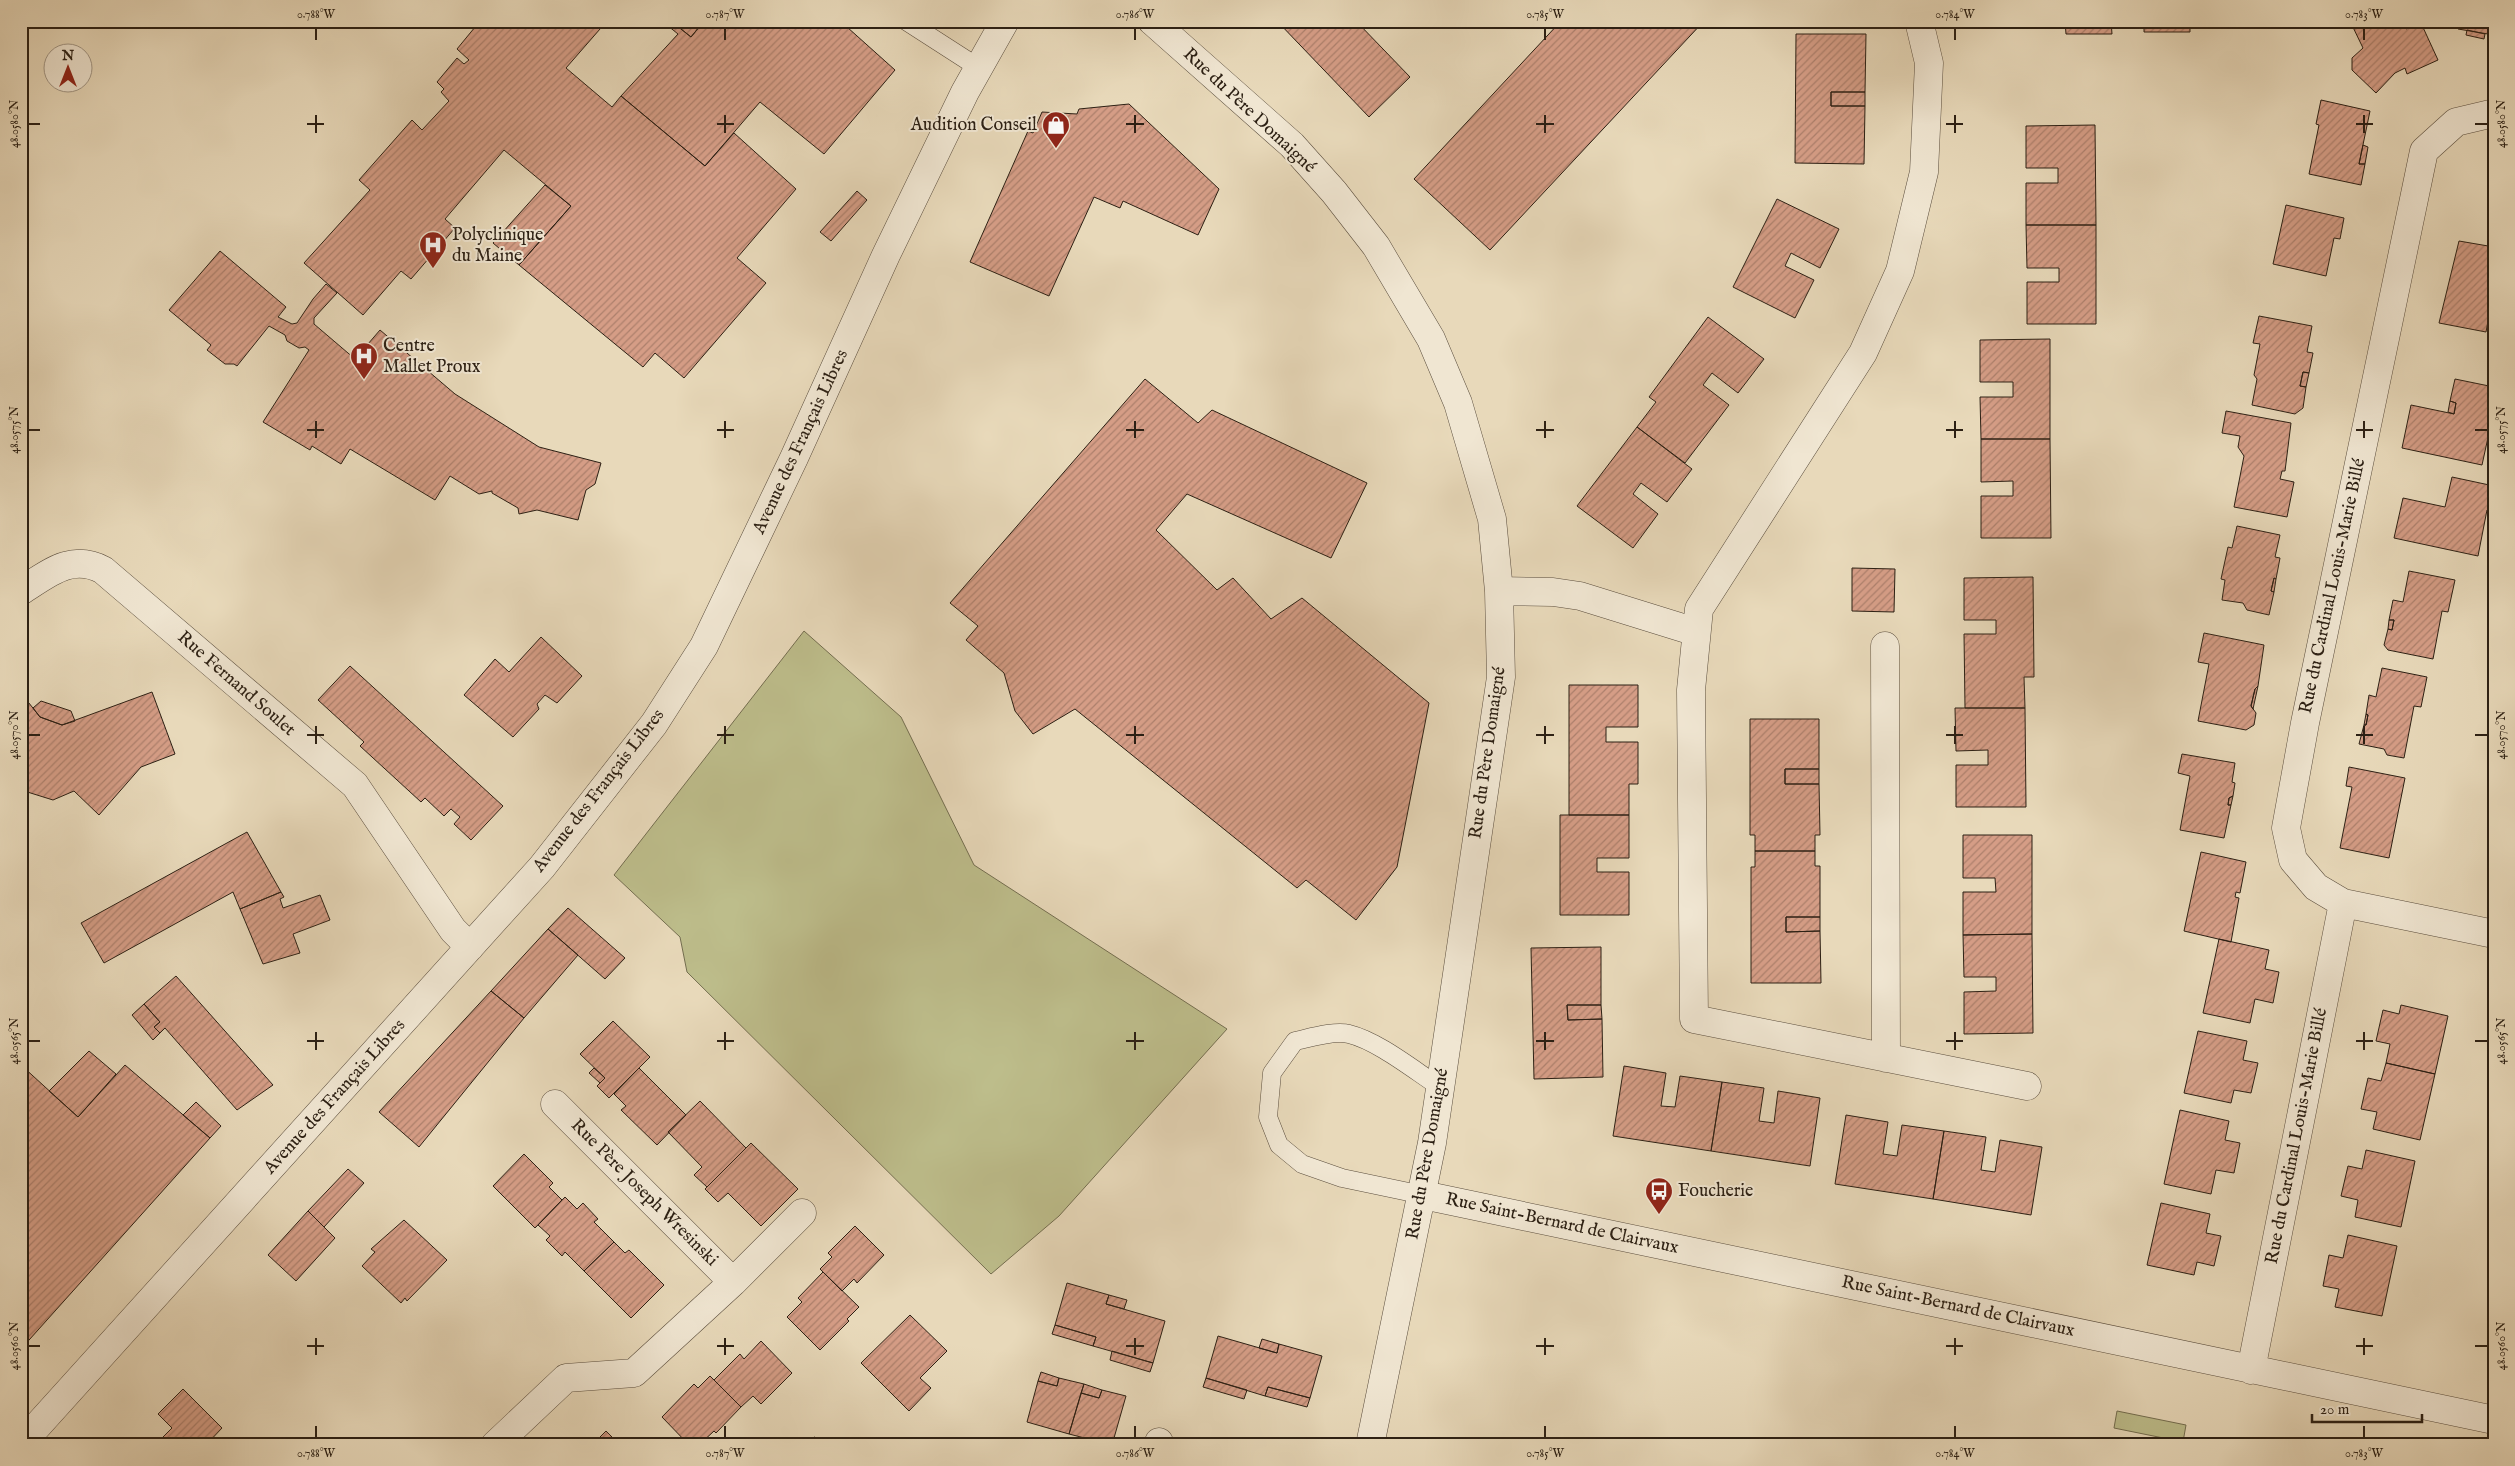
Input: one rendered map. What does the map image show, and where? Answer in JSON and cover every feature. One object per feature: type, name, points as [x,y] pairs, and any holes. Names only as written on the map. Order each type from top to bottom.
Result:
[{"type":"street","name":"Avenue des Français Libres","points":[[21,1444],[542,867],[654,724],[704,646],[794,458],[886,255],[979,68],[1005,21]]},
{"type":"street","name":"Rue du Père Domaigné","points":[[1152,21],[1292,145],[1334,192],[1376,246],[1431,339],[1458,403],[1492,519],[1499,591],[1501,676],[1423,1195],[1370,1445]]},
{"type":"street","points":[[1919,21],[1929,64],[1924,172],[1900,271],[1863,353],[1699,609],[1691,690],[1694,1019],[2027,1086]]},
{"type":"street","name":"Rue du Cardinal Louis-Marie Billé","points":[[2494,112],[2456,122],[2424,151],[2305,723],[2286,828],[2293,860],[2316,887],[2344,903],[2494,934]]},
{"type":"street","name":"Rue Fernand Soulet","points":[[21,591],[51,571],[76,562],[90,564],[103,570],[355,785],[452,930],[470,947]]},
{"type":"street","points":[[1499,591],[1553,592],[1580,596],[1696,632]]},
{"type":"street","points":[[1885,646],[1886,1058]]},
{"type":"street","name":"Rue du Cardinal Louis-Marie Billé","points":[[2251,1370],[2344,903]]},
{"type":"street","name":"Rue Père Joseph Wresinski","points":[[554,1104],[733,1282]]},
{"type":"street","name":"Rue Saint-Bernard de Clairvaux","points":[[1423,1195],[2494,1420]]},
{"type":"street","name":"Rue Père Joseph Wresinski","points":[[495,1445],[566,1378],[634,1373],[733,1282],[802,1212]]},
{"type":"lane","points":[[906,21],[979,68]]},
{"type":"lane","points":[[1423,1195],[1342,1178],[1302,1164],[1279,1145],[1268,1117],[1272,1073],[1295,1041],[1317,1036],[1348,1034],[1384,1050],[1440,1087]]},
{"type":"green space","points":[[804,631],[901,717],[974,865],[1227,1029],[1059,1216],[991,1274],[687,972],[680,937],[614,875]]},
{"type":"green space","points":[[2117,1411],[2186,1425],[2183,1442],[2114,1428]]},
{"type":"building","points":[[480,21],[607,21],[566,68],[612,107],[621,96],[705,166],[734,133],[796,189],[737,258],[766,283],[684,378],[655,353],[643,367],[519,265],[571,206],[504,150],[445,219],[455,228],[411,279],[401,271],[363,315],[304,263],[370,190],[359,180],[412,120],[422,130],[449,101],[441,92],[444,89],[437,82],[457,58],[464,64],[469,60],[457,49]]},
{"type":"building","points":[[662,21],[671,21],[691,37],[704,21],[852,21],[847,27],[895,70],[824,154],[760,102],[705,166],[621,96],[678,34]]},
{"type":"building","points":[[671,21],[704,21],[691,37]]},
{"type":"building","points":[[1277,21],[1356,21],[1410,77],[1369,117]]},
{"type":"building","points":[[1561,21],[1704,21],[1490,250],[1414,179]]},
{"type":"building","points":[[2065,21],[2111,21],[2112,34],[2066,34]]},
{"type":"building","points":[[2144,21],[2190,21],[2190,32],[2144,32]]},
{"type":"building","points":[[2350,21],[2402,21],[2406,29],[2421,23],[2438,60],[2407,74],[2405,68],[2395,73],[2376,93],[2352,70],[2352,58],[2363,48]]},
{"type":"building","points":[[2453,21],[2494,21],[2494,35],[2458,29]]},
{"type":"building","points":[[2467,30],[2485,34],[2484,39],[2466,35]]},
{"type":"building","points":[[1796,34],[1866,34],[1865,92],[1831,92],[1831,106],[1865,106],[1864,164],[1795,163]]},
{"type":"building","points":[[1831,92],[1865,92],[1865,106],[1831,106]]},
{"type":"building","points":[[2321,100],[2370,111],[2359,164],[2365,164],[2361,185],[2309,174],[2319,125],[2316,124]]},
{"type":"building","points":[[1129,104],[1219,189],[1198,235],[1123,201],[1120,208],[1094,197],[1049,296],[970,262],[1028,131],[1033,133],[1042,112],[1077,114],[1079,109]]},
{"type":"building","points":[[2095,125],[2096,225],[2026,225],[2026,183],[2058,183],[2058,168],[2026,168],[2026,126]]},
{"type":"building","points":[[2363,145],[2368,147],[2365,164],[2359,164]]},
{"type":"building","points":[[545,185],[571,206],[519,265],[493,243]]},
{"type":"building","points":[[857,191],[867,200],[831,241],[820,232]]},
{"type":"building","points":[[1777,199],[1839,229],[1820,268],[1791,253],[1785,266],[1814,280],[1795,318],[1733,287]]},
{"type":"building","points":[[2286,205],[2344,218],[2340,239],[2334,238],[2326,276],[2273,264]]},
{"type":"building","points":[[2026,225],[2096,225],[2096,324],[2027,324],[2027,282],[2059,282],[2059,268],[2027,268]]},
{"type":"building","points":[[2459,241],[2494,247],[2494,303],[2491,305],[2486,332],[2439,323]]},
{"type":"building","name":"Centre Mallet Proux","points":[[220,251],[286,307],[278,317],[292,324],[297,323],[326,284],[337,293],[314,318],[314,324],[355,359],[380,330],[455,394],[539,447],[601,463],[595,484],[586,490],[578,520],[537,510],[519,514],[518,508],[492,493],[492,491],[479,494],[450,476],[435,500],[350,449],[341,464],[312,446],[310,450],[263,422],[309,350],[305,347],[299,348],[287,341],[285,335],[269,326],[237,366],[225,364],[207,350],[211,345],[169,310]]},
{"type":"building","points":[[2259,316],[2312,326],[2307,352],[2313,353],[2309,373],[2303,372],[2300,386],[2306,387],[2303,408],[2295,414],[2252,405],[2257,379],[2254,375],[2260,344],[2253,343]]},
{"type":"building","points":[[1708,317],[1764,359],[1738,393],[1712,373],[1703,385],[1729,405],[1685,463],[1637,427],[1656,402],[1649,397]]},
{"type":"building","points":[[2050,339],[2050,439],[1981,439],[1980,397],[2013,397],[2013,382],[1980,382],[1980,340]]},
{"type":"building","points":[[2303,372],[2309,373],[2306,387],[2300,386]]},
{"type":"building","points":[[1145,379],[1198,423],[1212,410],[1367,483],[1331,558],[1187,494],[1156,530],[1217,590],[1233,578],[1271,619],[1302,598],[1429,703],[1397,867],[1356,920],[1306,880],[1297,888],[1075,709],[1033,734],[1015,711],[1004,673],[966,640],[978,626],[950,603]]},
{"type":"building","points":[[2455,379],[2494,387],[2494,410],[2482,465],[2402,448],[2411,405],[2454,414],[2456,403],[2450,401]]},
{"type":"building","points":[[2450,401],[2456,403],[2454,414],[2448,412]]},
{"type":"building","points":[[2226,411],[2291,423],[2285,471],[2282,471],[2280,479],[2294,482],[2287,517],[2234,507],[2244,456],[2238,447],[2240,436],[2222,433]]},
{"type":"building","points":[[1637,427],[1692,469],[1667,502],[1641,483],[1633,494],[1658,514],[1633,548],[1577,506]]},
{"type":"building","points":[[1981,439],[2050,439],[2051,538],[1981,538],[1981,496],[2013,496],[2013,481],[1981,482]]},
{"type":"building","points":[[2452,477],[2494,486],[2494,512],[2487,510],[2478,556],[2394,538],[2403,498],[2445,507]]},
{"type":"building","points":[[2237,526],[2280,535],[2275,557],[2280,558],[2276,579],[2274,578],[2271,591],[2274,592],[2269,615],[2247,610],[2243,603],[2222,600],[2225,580],[2221,579],[2228,547],[2232,548]]},
{"type":"building","points":[[1852,568],[1895,569],[1894,612],[1852,611]]},
{"type":"building","points":[[2409,571],[2455,580],[2448,612],[2442,611],[2433,659],[2388,650],[2384,645],[2388,629],[2392,630],[2394,620],[2389,620],[2393,600],[2403,602]]},
{"type":"building","points":[[2033,577],[2034,677],[2024,677],[2025,708],[1965,708],[1964,634],[1996,634],[1996,620],[1964,620],[1964,578]]},
{"type":"building","points":[[2274,578],[2276,579],[2274,592],[2271,591]]},
{"type":"building","points":[[2389,620],[2394,620],[2392,630],[2388,629]]},
{"type":"building","points":[[2204,633],[2264,645],[2258,686],[2255,689],[2251,706],[2256,713],[2254,725],[2246,730],[2198,721],[2209,664],[2198,662]]},
{"type":"building","points":[[541,637],[582,676],[557,703],[545,695],[537,704],[539,709],[513,737],[464,695],[495,659],[509,672]]},
{"type":"building","points":[[350,666],[503,806],[471,840],[454,824],[460,817],[451,809],[444,816],[425,798],[421,802],[360,746],[364,742],[318,700]]},
{"type":"building","points":[[2382,668],[2427,677],[2421,707],[2414,706],[2404,758],[2387,755],[2384,749],[2359,744],[2364,725],[2366,725],[2369,695],[2376,697]]},
{"type":"building","points":[[1569,685],[1638,685],[1638,727],[1606,727],[1606,742],[1638,742],[1638,784],[1629,784],[1629,815],[1569,815]]},
{"type":"building","points":[[2258,686],[2253,709],[2251,706],[2255,689]]},
{"type":"building","points":[[152,692],[175,754],[141,767],[99,815],[74,791],[53,800],[21,790],[21,693],[40,717],[62,725]]},
{"type":"building","points":[[41,701],[71,711],[75,721],[62,725],[40,717],[33,708]]},
{"type":"building","points":[[1955,708],[2025,708],[2026,807],[1956,807],[1956,765],[1988,765],[1988,750],[1956,751]]},
{"type":"building","points":[[2366,714],[2368,715],[2366,725],[2364,725]]},
{"type":"building","points":[[1750,719],[1819,719],[1819,769],[1785,769],[1785,784],[1819,784],[1820,835],[1815,835],[1815,851],[1755,851],[1755,835],[1750,835]]},
{"type":"building","points":[[2182,754],[2235,763],[2232,782],[2235,783],[2233,796],[2229,798],[2228,805],[2231,805],[2224,838],[2180,830],[2190,776],[2178,773]]},
{"type":"building","points":[[2349,767],[2405,778],[2389,858],[2340,848],[2352,787],[2346,786]]},
{"type":"building","points":[[1785,769],[1819,769],[1819,784],[1785,784]]},
{"type":"building","points":[[2233,796],[2231,805],[2228,805],[2229,798]]},
{"type":"building","points":[[1560,815],[1629,815],[1629,858],[1597,858],[1597,872],[1629,872],[1629,915],[1560,915]]},
{"type":"building","points":[[247,832],[281,892],[240,909],[233,892],[104,963],[81,923]]},
{"type":"building","points":[[1963,835],[2032,835],[2032,934],[1963,935],[1963,892],[1996,892],[1995,878],[1963,878]]},
{"type":"building","points":[[1755,851],[1815,851],[1815,866],[1820,866],[1820,917],[1786,917],[1786,932],[1820,931],[1821,983],[1751,983],[1751,867],[1755,867]]},
{"type":"building","points":[[2201,852],[2246,862],[2240,893],[2236,892],[2235,897],[2239,898],[2231,942],[2184,931]]},
{"type":"building","points":[[281,892],[284,897],[280,899],[283,908],[320,895],[330,920],[293,934],[300,953],[263,964],[240,909]]},
{"type":"building","points":[[568,908],[625,958],[605,979],[548,929]]},
{"type":"building","points":[[1786,917],[1820,917],[1820,931],[1786,932]]},
{"type":"building","points":[[548,929],[578,955],[524,1018],[491,991]]},
{"type":"building","points":[[2032,934],[2033,1033],[1964,1034],[1964,992],[1996,991],[1996,977],[1964,977],[1963,935]]},
{"type":"building","points":[[2219,939],[2269,950],[2265,969],[2279,972],[2273,1003],[2255,999],[2250,1023],[2203,1013]]},
{"type":"building","points":[[1601,947],[1601,1005],[1567,1005],[1568,1020],[1602,1019],[1603,1077],[1534,1079],[1531,948]]},
{"type":"building","points":[[176,976],[273,1085],[237,1110],[165,1028],[160,1033],[154,1027],[160,1022],[144,1004]]},
{"type":"building","points":[[491,991],[524,1018],[419,1147],[379,1112]]},
{"type":"building","points":[[144,1004],[160,1022],[154,1027],[160,1033],[153,1040],[132,1015]]},
{"type":"building","points":[[1567,1005],[1601,1005],[1602,1019],[1568,1020]]},
{"type":"building","points":[[2401,1005],[2448,1016],[2435,1074],[2386,1063],[2390,1044],[2376,1041],[2383,1010],[2399,1014]]},
{"type":"building","points":[[613,1021],[650,1057],[609,1098],[597,1086],[605,1078],[580,1054]]},
{"type":"building","points":[[2198,1031],[2247,1041],[2243,1060],[2258,1063],[2251,1093],[2234,1090],[2231,1103],[2184,1093]]},
{"type":"building","points":[[89,1051],[116,1074],[78,1117],[49,1091]]},
{"type":"building","points":[[2386,1063],[2435,1074],[2420,1140],[2373,1129],[2377,1112],[2361,1109],[2368,1078],[2381,1081]]},
{"type":"building","points":[[21,1065],[78,1117],[125,1065],[210,1138],[21,1349]]},
{"type":"building","points":[[1624,1066],[1666,1073],[1661,1106],[1675,1107],[1680,1076],[1722,1082],[1711,1151],[1613,1136]]},
{"type":"building","points":[[594,1068],[605,1078],[600,1083],[589,1073]]},
{"type":"building","points":[[639,1068],[686,1115],[657,1145],[621,1110],[626,1106],[614,1094]]},
{"type":"building","points":[[1722,1082],[1764,1088],[1759,1121],[1774,1123],[1778,1091],[1820,1098],[1810,1166],[1711,1151]]},
{"type":"building","points":[[700,1101],[746,1148],[707,1187],[694,1175],[702,1167],[668,1132]]},
{"type":"building","points":[[196,1102],[221,1126],[210,1138],[183,1115]]},
{"type":"building","points":[[2180,1110],[2229,1121],[2225,1140],[2240,1143],[2234,1173],[2216,1170],[2211,1194],[2164,1184]]},
{"type":"building","points":[[1846,1115],[1888,1122],[1883,1154],[1897,1156],[1902,1125],[1944,1131],[1933,1199],[1835,1184]]},
{"type":"building","points":[[1944,1131],[1986,1137],[1981,1170],[1995,1172],[2000,1140],[2042,1147],[2031,1215],[1933,1199]]},
{"type":"building","points":[[751,1143],[798,1189],[761,1226],[728,1193],[718,1202],[705,1189]]},
{"type":"building","points":[[2366,1150],[2415,1161],[2401,1227],[2355,1217],[2358,1200],[2341,1196],[2348,1166],[2362,1169]]},
{"type":"building","points":[[524,1154],[553,1183],[549,1187],[562,1200],[535,1228],[493,1186]]},
{"type":"building","points":[[348,1169],[364,1183],[324,1227],[308,1211]]},
{"type":"building","points":[[565,1197],[577,1209],[583,1203],[598,1219],[594,1222],[614,1242],[584,1271],[565,1252],[562,1256],[546,1240],[550,1236],[538,1225]]},
{"type":"building","points":[[2161,1203],[2210,1214],[2206,1233],[2221,1236],[2214,1266],[2197,1262],[2194,1275],[2147,1265]]},
{"type":"building","points":[[308,1211],[335,1238],[296,1281],[268,1255]]},
{"type":"building","points":[[404,1220],[447,1260],[407,1301],[405,1298],[401,1303],[362,1266],[375,1252],[371,1249]]},
{"type":"building","points":[[855,1226],[884,1255],[857,1283],[854,1279],[842,1291],[820,1269],[832,1257],[828,1253]]},
{"type":"building","points":[[2348,1235],[2397,1246],[2382,1316],[2335,1307],[2339,1289],[2323,1286],[2329,1255],[2343,1258]]},
{"type":"building","points":[[614,1242],[625,1253],[629,1250],[664,1285],[631,1318],[584,1271]]},
{"type":"building","points":[[823,1272],[859,1307],[847,1319],[849,1321],[820,1350],[787,1317],[802,1302],[798,1298]]},
{"type":"building","points":[[1067,1283],[1109,1295],[1106,1304],[1165,1321],[1153,1363],[1093,1346],[1096,1337],[1055,1325]]},
{"type":"building","points":[[1109,1295],[1127,1300],[1124,1309],[1106,1304]]},
{"type":"building","points":[[910,1315],[947,1351],[920,1378],[931,1388],[909,1411],[861,1363]]},
{"type":"building","points":[[1055,1325],[1096,1337],[1093,1346],[1052,1334]]},
{"type":"building","points":[[1218,1336],[1277,1353],[1279,1344],[1322,1356],[1310,1398],[1268,1387],[1265,1396],[1206,1378]]},
{"type":"building","points":[[1262,1339],[1279,1344],[1277,1353],[1259,1348]]},
{"type":"building","points":[[761,1341],[792,1373],[761,1404],[753,1396],[741,1407],[714,1380],[740,1354],[744,1359]]},
{"type":"building","points":[[1112,1351],[1153,1363],[1150,1372],[1110,1360]]},
{"type":"building","points":[[1041,1372],[1059,1378],[1057,1386],[1038,1381]]},
{"type":"building","points":[[710,1376],[741,1407],[716,1433],[714,1431],[699,1445],[689,1445],[662,1417],[694,1384],[698,1388]]},
{"type":"building","points":[[1059,1378],[1084,1384],[1069,1434],[1027,1422],[1038,1381],[1057,1386]]},
{"type":"building","points":[[1206,1378],[1247,1390],[1244,1399],[1203,1387]]},
{"type":"building","points":[[1084,1384],[1102,1390],[1099,1398],[1081,1393]]},
{"type":"building","points":[[1268,1387],[1310,1398],[1307,1407],[1265,1396]]},
{"type":"building","points":[[183,1389],[222,1428],[206,1445],[161,1445],[158,1442],[172,1428],[158,1414]]},
{"type":"building","points":[[1102,1390],[1126,1396],[1112,1445],[1069,1434],[1081,1393],[1099,1398]]},
{"type":"building","points":[[606,1431],[620,1445],[592,1445]]},
{"type":"building","points":[[814,1437],[835,1445],[807,1445]]},
{"type":"place","name":"Audition Conseil","points":[[1056,149]]},
{"type":"place","name":"Polyclinique du Maine","points":[[433,269]]},
{"type":"place","name":"Centre Mallet Proux","points":[[364,380]]},
{"type":"place","name":"Foucherie","points":[[1659,1215]]}]
